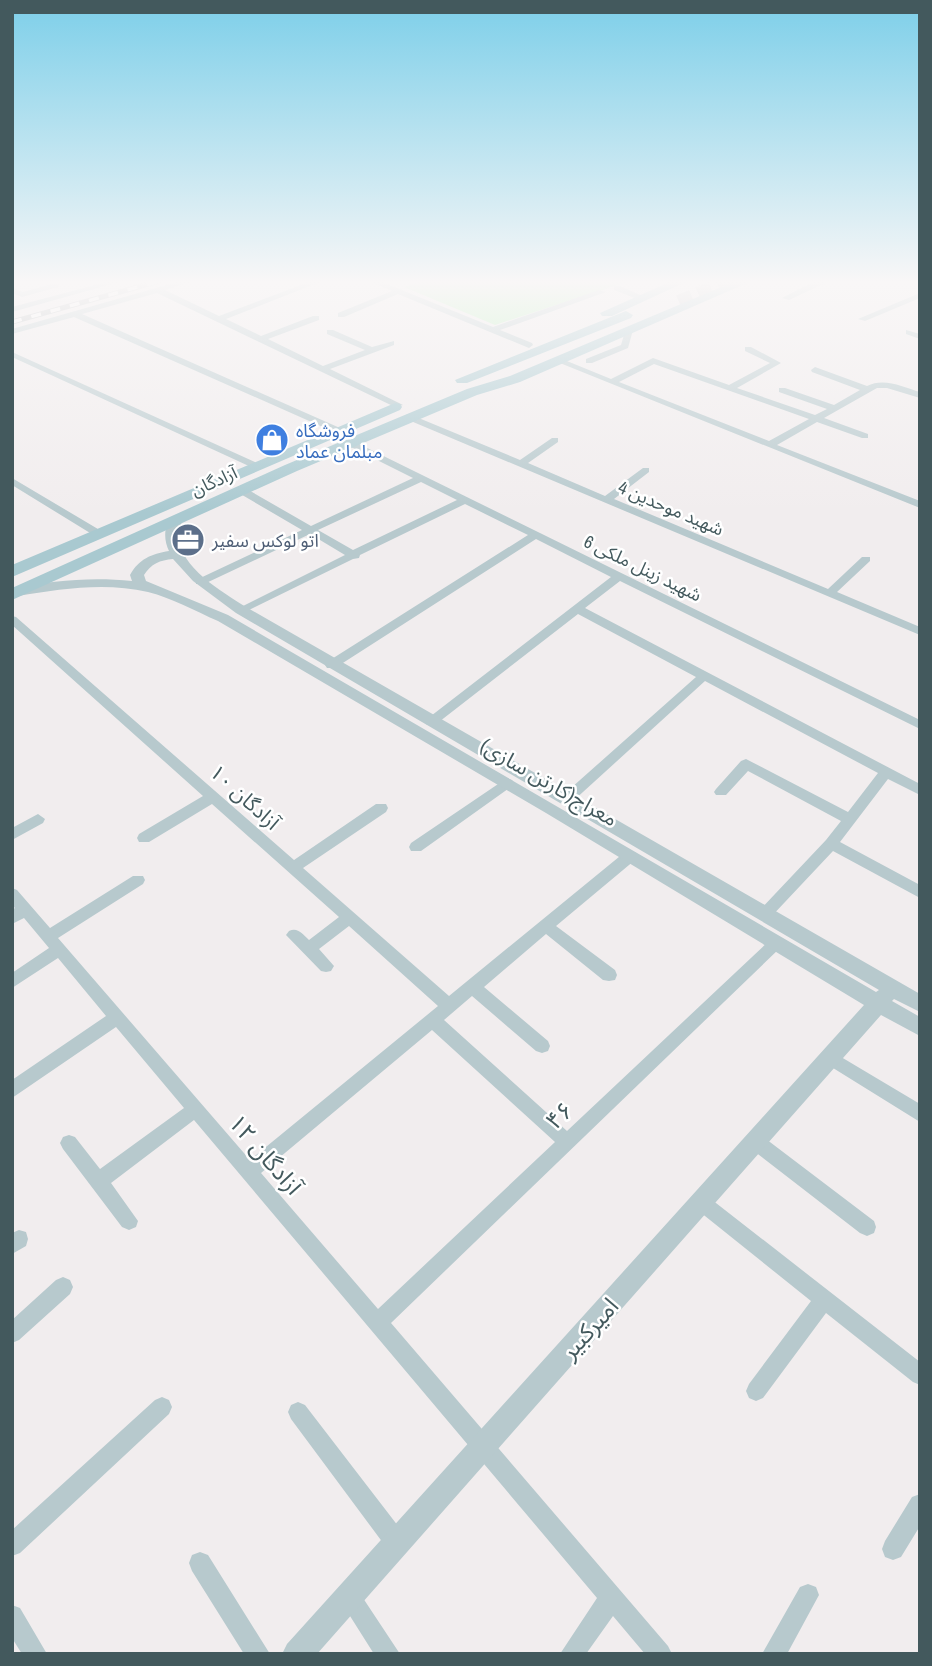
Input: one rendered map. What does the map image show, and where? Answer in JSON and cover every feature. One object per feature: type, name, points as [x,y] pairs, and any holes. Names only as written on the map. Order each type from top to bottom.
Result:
[{"type":"main road","points":[[450,384],[499,358]]},
{"type":"main road","points":[[450,384],[520,358]]},
{"type":"main road","points":[[472,392],[542,358]]},
{"type":"main road","points":[[472,392],[515,379],[559,360],[575,358]]},
{"type":"main road","name":"آزادگان","points":[[15,593],[350,443],[450,384]]},
{"type":"main road","name":"آزادگان","points":[[12,572],[337,430],[472,392]]},
{"type":"street","points":[[18,358],[254,465]]},
{"type":"street","points":[[174,358],[337,430]]},
{"type":"street","name":"4 شهید موحدین","points":[[300,358],[403,411],[520,464],[920,631]]},
{"type":"street","points":[[323,369],[354,358]]},
{"type":"street","points":[[729,388],[777,363],[766,358]]},
{"type":"street","points":[[559,360],[920,505]]},
{"type":"street","points":[[612,382],[653,361],[865,436]]},
{"type":"street","points":[[815,370],[867,389]]},
{"type":"street","points":[[770,445],[867,389],[888,385],[920,395]]},
{"type":"street","points":[[782,390],[834,408]]},
{"type":"street","points":[[520,464],[555,440]]},
{"type":"street","name":"6 شهید زینل ملکی","points":[[350,443],[920,725]]},
{"type":"street","points":[[606,500],[646,470]]},
{"type":"street","points":[[200,582],[421,478]]},
{"type":"street","points":[[12,481],[99,534]]},
{"type":"street","points":[[241,490],[355,556]]},
{"type":"street","points":[[241,610],[355,556],[464,499]]},
{"type":"street","points":[[148,589],[140,583],[137,575],[141,567],[162,555],[178,555],[172,535],[177,519]]},
{"type":"street","points":[[331,665],[536,535]]},
{"type":"street","name":"معراج(کارتن سازی)","points":[[178,555],[200,582],[241,610],[331,665],[764,915],[886,996],[920,1027]]},
{"type":"street","points":[[829,594],[866,559]]},
{"type":"street","points":[[431,722],[619,576]]},
{"type":"street","name":"معراج(کارتن سازی)","points":[[15,593],[72,583],[103,583],[148,589],[223,618],[507,783],[775,944],[886,996],[920,1004]]},
{"type":"street","points":[[578,609],[920,790]]},
{"type":"street","name":"۱۰ آزادگان","points":[[12,619],[449,1006]]},
{"type":"street","points":[[567,799],[704,676]]},
{"type":"street","points":[[721,792],[747,764],[850,819]]},
{"type":"street","points":[[764,915],[831,844],[886,772]]},
{"type":"street","points":[[416,847],[507,783]]},
{"type":"street","points":[[144,838],[212,797]]},
{"type":"street","points":[[293,868],[381,808]]},
{"type":"street","points":[[12,835],[38,819]]},
{"type":"street","points":[[831,844],[920,892]]},
{"type":"street","points":[[249,1171],[630,856]]},
{"type":"street","points":[[12,982],[54,943],[138,880]]},
{"type":"street","name":"۱۲ آزادگان","points":[[12,894],[19,914],[54,943],[660,1654]]},
{"type":"street","points":[[307,949],[349,918]]},
{"type":"street","points":[[546,926],[610,975]]},
{"type":"street","points":[[294,935],[326,966]]},
{"type":"street","name":"۴۶","points":[[378,1322],[775,944]]},
{"type":"street","points":[[473,987],[542,1046]]},
{"type":"street","name":"امیرکبیر","points":[[297,1654],[886,996]]},
{"type":"street","points":[[12,1090],[117,1017]]},
{"type":"street","points":[[433,1020],[567,1142]]},
{"type":"street","points":[[831,1058],[920,1114]]},
{"type":"street","points":[[98,1182],[196,1109]]},
{"type":"street","points":[[756,1142],[867,1227]]},
{"type":"street","points":[[69,1143],[129,1221]]},
{"type":"street","points":[[701,1202],[920,1375]]},
{"type":"street","points":[[12,1333],[62,1287]]},
{"type":"street","points":[[756,1391],[824,1299]]},
{"type":"street","points":[[12,1545],[162,1406]]},
{"type":"street","points":[[298,1412],[397,1543]]},
{"type":"street","points":[[893,1549],[920,1504]]},
{"type":"street","points":[[200,1563],[258,1654]]},
{"type":"street","points":[[774,1654],[808,1595]]},
{"type":"street","points":[[349,1597],[388,1654]]},
{"type":"street","points":[[572,1654],[612,1597]]},
{"type":"street","points":[[12,1616],[35,1654]]},
{"type":"place","name":"فروشگاه مبلمان عماد","points":[[272,440]]},
{"type":"place","name":"اتو لوکس سفیر","points":[[188,540]]}]
